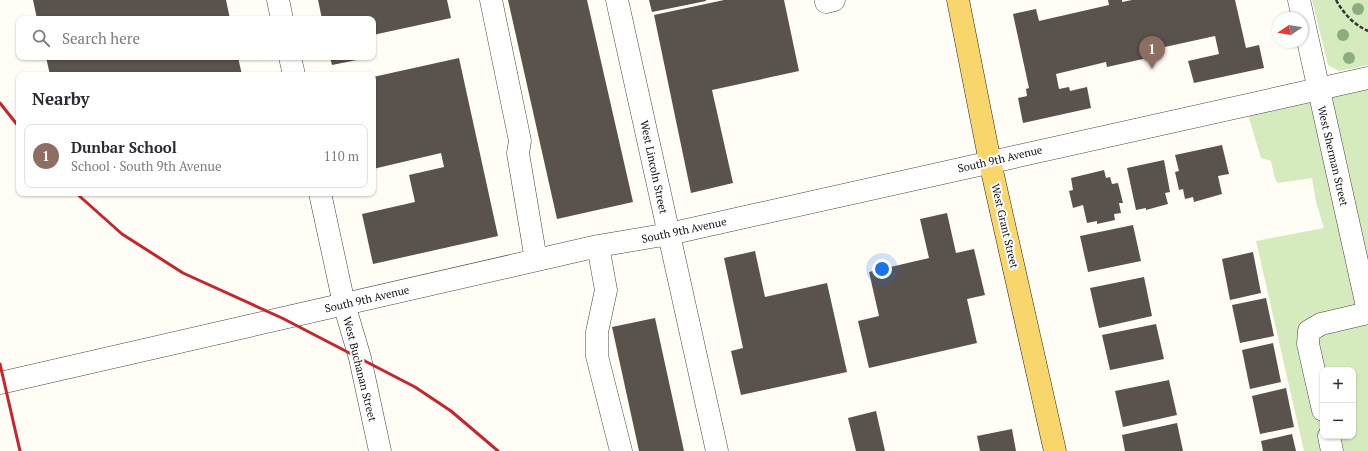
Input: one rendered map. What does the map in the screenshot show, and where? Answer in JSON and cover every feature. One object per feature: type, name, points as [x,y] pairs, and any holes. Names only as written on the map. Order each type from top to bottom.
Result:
[{"type":"main road","name":"West Grant Street","points":[[958,0],[990,162],[1055,451]]},
{"type":"street","points":[[278,0],[281,16]]},
{"type":"street","points":[[491,0],[520,141],[518,153],[536,260]]},
{"type":"street","name":"West Lincoln Street","points":[[617,0],[717,451]]},
{"type":"street","name":"West Sherman Street","points":[[1299,0],[1368,312],[1321,324],[1310,331],[1308,344],[1321,403]]},
{"type":"street","points":[[291,60],[293,72]]},
{"type":"street","name":"South 9th Avenue","points":[[0,383],[598,246],[669,234],[1368,78]]},
{"type":"street","name":"West Buchanan Street","points":[[321,196],[344,304],[360,358],[380,451]]},
{"type":"street","points":[[598,246],[606,290],[597,332],[597,356],[622,451]]},
{"type":"street","points":[[1330,439],[1332,451]]},
{"type":"path","points":[[1336,0],[1348,18],[1368,31]]},
{"type":"green space","points":[[1312,0],[1368,0],[1368,65],[1339,71],[1328,65]]},
{"type":"green space","points":[[1368,78],[1368,451],[1304,451],[1256,241],[1324,228],[1316,202],[1312,178],[1278,183],[1275,179],[1271,161],[1261,158],[1245,105]]},
{"type":"building","points":[[33,0],[226,0],[229,16],[36,16]]},
{"type":"building","points":[[318,0],[447,0],[451,18],[376,34],[376,16],[321,16]]},
{"type":"building","points":[[508,0],[587,0],[633,202],[557,219]]},
{"type":"building","points":[[649,0],[706,0],[706,1],[652,12]]},
{"type":"building","points":[[724,0],[784,0],[799,71],[712,90],[733,183],[691,193],[654,15]]},
{"type":"building","points":[[1108,0],[1122,0],[1122,2],[1132,0],[1235,0],[1246,48],[1259,45],[1264,68],[1194,83],[1188,61],[1219,54],[1215,36],[1151,50],[1152,57],[1107,67],[1106,62],[1056,74],[1059,89],[1069,87],[1070,91],[1087,87],[1091,108],[1023,123],[1018,98],[1027,96],[1026,89],[1029,88],[1013,14],[1036,9],[1039,21],[1109,5]]},
{"type":"building","points":[[459,58],[498,236],[373,264],[362,214],[415,202],[409,175],[444,167],[441,153],[376,168],[376,76]]},
{"type":"building","points":[[47,60],[239,60],[241,72],[49,72]]},
{"type":"building","points":[[331,60],[357,60],[332,65]]},
{"type":"building","points":[[1222,145],[1229,174],[1218,176],[1222,194],[1194,202],[1193,197],[1185,199],[1183,189],[1179,190],[1175,172],[1179,171],[1175,155]]},
{"type":"building","points":[[1164,160],[1170,192],[1165,193],[1168,204],[1146,210],[1146,208],[1136,210],[1127,168]]},
{"type":"building","points":[[1104,170],[1106,178],[1110,177],[1112,184],[1118,183],[1123,203],[1119,203],[1121,213],[1114,214],[1115,220],[1097,224],[1097,221],[1087,223],[1083,205],[1073,208],[1069,191],[1073,190],[1071,178]]},
{"type":"building","points":[[947,213],[956,253],[974,249],[985,295],[967,299],[977,343],[869,368],[858,321],[879,316],[869,272],[929,258],[920,219]]},
{"type":"building","points":[[1133,225],[1141,261],[1088,272],[1080,236]]},
{"type":"building","points":[[755,251],[765,297],[827,283],[847,372],[741,395],[731,351],[743,348],[724,258]]},
{"type":"building","points":[[1253,252],[1261,293],[1230,300],[1222,259]]},
{"type":"building","points":[[1144,277],[1152,316],[1099,328],[1090,288]]},
{"type":"building","points":[[1266,298],[1274,336],[1240,343],[1232,305]]},
{"type":"building","points":[[655,318],[684,451],[639,451],[612,327]]},
{"type":"building","points":[[1156,324],[1164,359],[1110,370],[1102,335]]},
{"type":"building","points":[[1273,343],[1281,382],[1250,389],[1242,350]]},
{"type":"building","points":[[1169,380],[1177,415],[1123,427],[1115,391]]},
{"type":"building","points":[[1286,388],[1294,427],[1260,434],[1252,396]]},
{"type":"building","points":[[876,411],[885,451],[856,451],[848,418]]},
{"type":"building","points":[[1177,423],[1183,451],[1125,451],[1122,435]]},
{"type":"building","points":[[1012,429],[1016,451],[980,451],[977,436]]},
{"type":"building","points":[[1292,434],[1296,451],[1263,451],[1261,441]]},
{"type":"railway","points":[[0,103],[16,123]]},
{"type":"railway","points":[[79,196],[122,234],[183,273],[282,318],[415,387],[451,411],[498,451]]},
{"type":"railway","points":[[0,364],[20,451]]},
{"type":"place","name":"Dunbar School","points":[[1152,69]]}]
